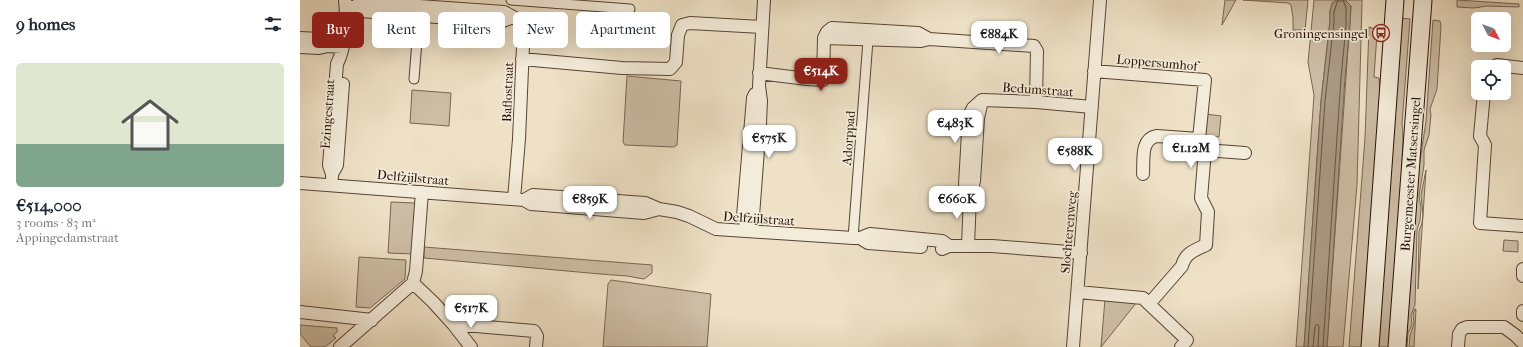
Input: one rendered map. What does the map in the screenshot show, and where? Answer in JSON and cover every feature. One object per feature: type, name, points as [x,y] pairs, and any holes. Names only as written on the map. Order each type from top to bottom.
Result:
[{"type":"main road","name":"Burgemeester Matsersingel","points":[[1370,347],[1396,0]]},
{"type":"main road","name":"Burgemeester Matsersingel","points":[[1397,347],[1423,0]]},
{"type":"street","points":[[511,0],[630,10]]},
{"type":"street","points":[[747,229],[753,216],[761,101],[758,86],[764,0]]},
{"type":"street","name":"Slochterenweg","points":[[1073,347],[1100,0]]},
{"type":"street","points":[[348,5],[362,2],[504,12],[513,17]]},
{"type":"street","points":[[348,5],[361,11],[376,12]]},
{"type":"street","name":"Ezingestraat","points":[[332,179],[337,165],[345,65],[342,51],[348,5]]},
{"type":"street","points":[[430,16],[488,21],[503,21],[513,17]]},
{"type":"street","points":[[522,59],[622,68],[670,69],[676,62],[678,35],[682,25],[690,23],[762,27]]},
{"type":"street","points":[[759,73],[823,80],[824,38],[827,32],[832,28],[918,33],[929,39],[1034,46],[1037,51],[1036,102]]},
{"type":"street","points":[[300,38],[312,39]]},
{"type":"street","points":[[824,38],[922,42],[929,39]]},
{"type":"street","name":"Adorppad","points":[[857,238],[868,40]]},
{"type":"street","points":[[300,47],[312,48]]},
{"type":"street","points":[[334,48],[342,51]]},
{"type":"street","points":[[414,79],[417,48]]},
{"type":"street","name":"Baflostraat","points":[[519,199],[519,139],[523,48]]},
{"type":"street","points":[[1511,67],[1523,68]]},
{"type":"street","name":"Loppersumhof","points":[[1094,71],[1205,80],[1201,198],[1208,212],[1206,245],[1193,251],[1184,258],[1182,266],[1149,304]]},
{"type":"street","name":"Bedumstraat","points":[[968,246],[970,196],[964,184],[969,116],[973,108],[982,100],[1036,102],[1092,107]]},
{"type":"street","points":[[1483,100],[1480,136],[1485,145],[1480,223],[1523,226]]},
{"type":"street","points":[[1143,174],[1145,146],[1147,140],[1151,137],[1157,136],[1245,153]]},
{"type":"street","name":"Delfzijlstraat","points":[[300,183],[332,179],[422,192],[519,199],[531,204],[644,212],[659,209],[689,216],[716,230],[747,229],[857,238],[870,234],[942,241],[949,246],[992,246],[1081,253]]},
{"type":"street","points":[[340,347],[413,284],[422,192]]},
{"type":"street","points":[[1523,269],[1523,276]]},
{"type":"street","points":[[413,284],[433,302],[471,347]]},
{"type":"street","points":[[1078,292],[1143,298],[1188,340],[1181,347]]},
{"type":"street","points":[[300,312],[372,320]]},
{"type":"street","points":[[453,324],[534,331],[537,336],[536,347]]},
{"type":"street","points":[[1458,347],[1459,334],[1462,329],[1467,327],[1504,327],[1523,343]]},
{"type":"shaded area","points":[[1225,0],[1236,0],[1222,25]]},
{"type":"shaded area","points":[[1243,0],[1308,0],[1305,30],[1293,30],[1291,5],[1288,3]]},
{"type":"shaded area","points":[[1314,0],[1362,0],[1357,185],[1343,347],[1327,347],[1351,6],[1346,1],[1337,1],[1330,11],[1321,101],[1304,347],[1296,347],[1314,95],[1308,62]]},
{"type":"shaded area","points":[[1457,0],[1519,4],[1519,7],[1457,7]]},
{"type":"shaded area","points":[[1400,18],[1410,19],[1402,124],[1402,190],[1398,257],[1391,347],[1376,347]]},
{"type":"shaded area","points":[[1433,20],[1440,21],[1441,26],[1437,89],[1430,109],[1431,115],[1429,135],[1424,150],[1424,165],[1419,196],[1421,208],[1417,230],[1415,305],[1411,315],[1412,325],[1408,333],[1407,347],[1403,347],[1413,207],[1426,121]]},
{"type":"shaded area","points":[[1369,27],[1375,29],[1377,34],[1374,77],[1379,78],[1381,101],[1364,347],[1349,347],[1365,138]]},
{"type":"shaded area","points":[[627,76],[681,81],[677,145],[674,147],[625,145],[623,142]]},
{"type":"shaded area","points":[[412,90],[451,93],[449,126],[410,123]]},
{"type":"shaded area","points":[[1206,114],[1221,116],[1219,137],[1204,136]]},
{"type":"shaded area","points":[[1426,170],[1423,215],[1421,195]]},
{"type":"shaded area","points":[[391,202],[416,203],[413,254],[388,253]]},
{"type":"shaded area","points":[[1423,215],[1418,289],[1419,231]]},
{"type":"shaded area","points":[[1504,240],[1518,241],[1518,252],[1503,251]]},
{"type":"shaded area","points":[[424,247],[652,265],[652,273],[644,279],[627,276],[424,258]]},
{"type":"shaded area","points":[[359,257],[406,260],[405,279],[370,308],[356,307]]},
{"type":"shaded area","points":[[611,280],[711,294],[707,347],[603,347],[608,284]]},
{"type":"shaded area","points":[[1105,299],[1137,302],[1101,347]]},
{"type":"shaded area","points":[[1415,309],[1414,347],[1409,347],[1410,335],[1414,324],[1413,314]]},
{"type":"shaded area","points":[[300,325],[337,328],[337,332],[333,336],[336,338],[325,347],[311,347],[300,334]]},
{"type":"water","points":[[1336,1],[1346,1],[1351,6],[1327,347],[1304,347],[1321,101],[1330,11],[1332,3]]},
{"type":"place","name":"Groningensingel","points":[[1381,33]]}]
